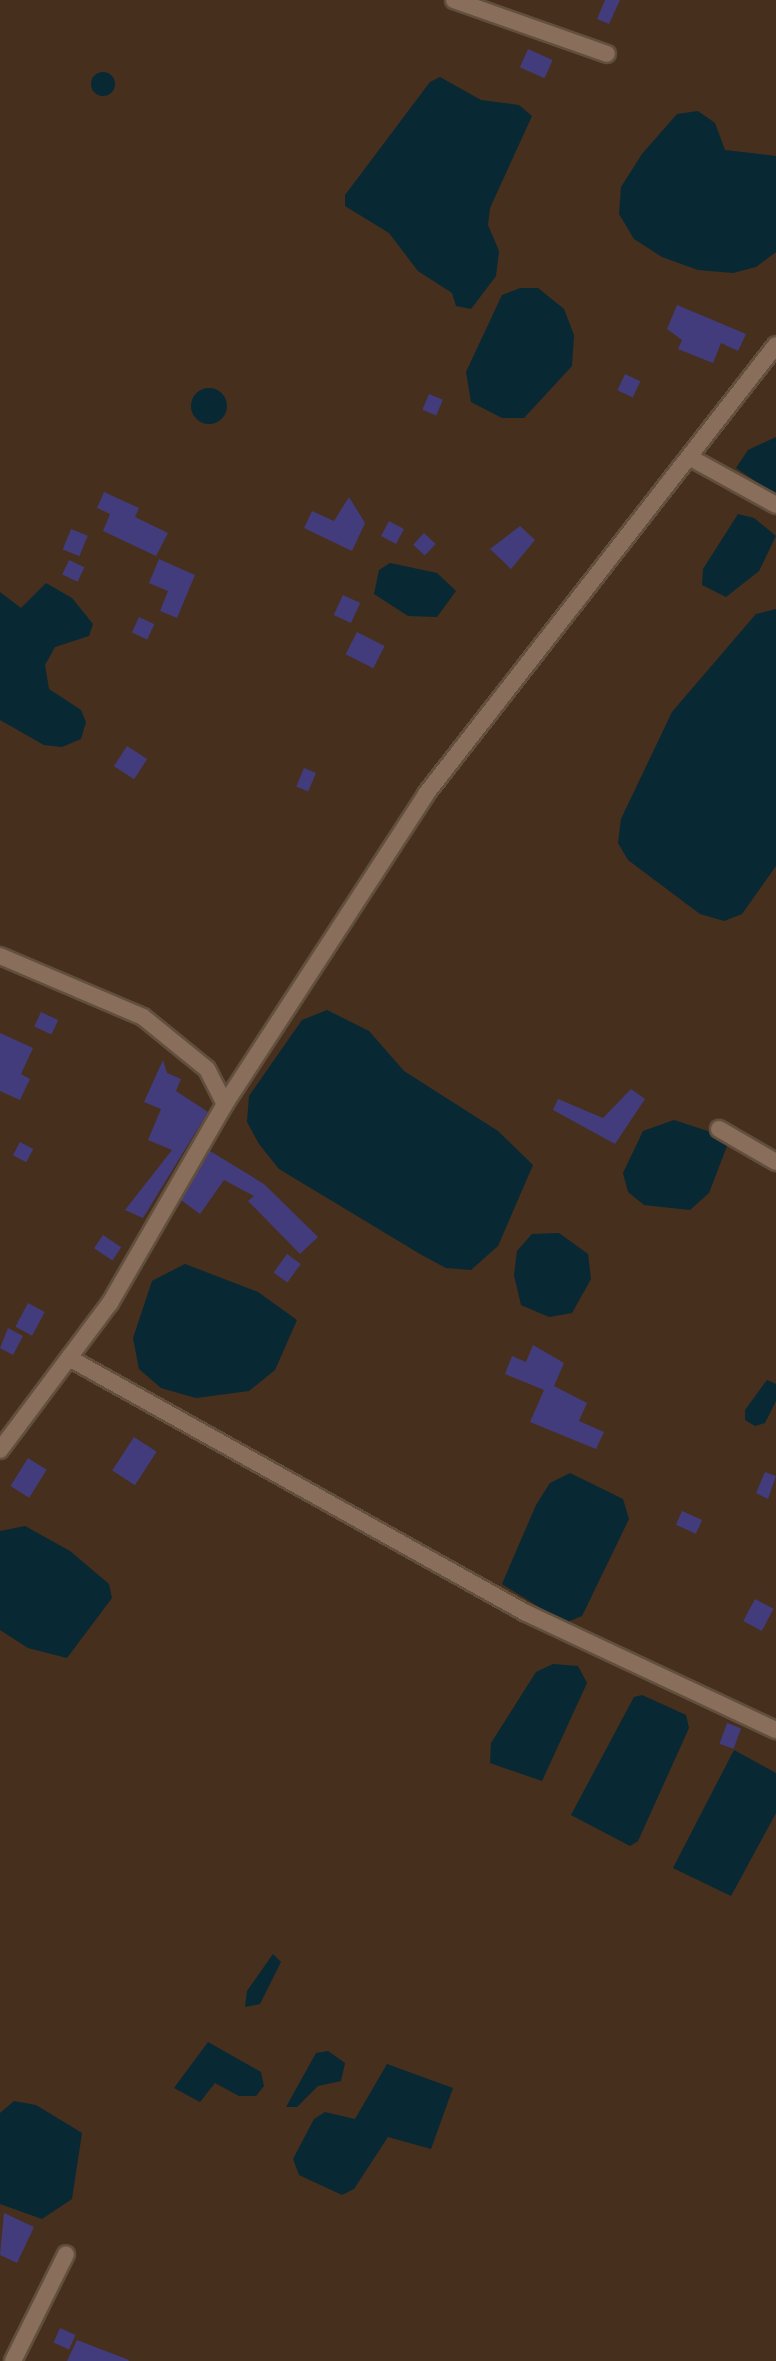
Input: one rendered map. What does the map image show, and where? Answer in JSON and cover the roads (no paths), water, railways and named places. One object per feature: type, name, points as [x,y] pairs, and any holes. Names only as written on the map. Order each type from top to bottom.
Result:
[{"type":"street","points":[[454,0],[607,54]]},
{"type":"street","points":[[0,1450],[110,1303],[225,1104],[426,794],[691,458],[776,345]]},
{"type":"street","points":[[691,458],[776,505]]},
{"type":"street","points":[[0,956],[143,1017],[206,1069],[225,1104]]},
{"type":"street","points":[[719,1129],[776,1162]]},
{"type":"street","points":[[69,1358],[526,1613],[776,1730]]},
{"type":"street","points":[[13,2361],[66,2254]]},
{"type":"water","points":[[103,72],[111,76],[115,84],[111,92],[103,96],[95,92],[91,84],[95,76]]},
{"type":"water","points":[[440,77],[481,100],[519,105],[532,116],[490,208],[488,225],[499,251],[496,276],[471,309],[456,306],[452,293],[418,271],[389,233],[345,206],[345,195],[430,82]]},
{"type":"water","points":[[698,111],[715,123],[725,150],[776,156],[776,252],[756,267],[733,273],[698,270],[662,257],[634,239],[619,214],[621,187],[642,154],[677,114]]},
{"type":"water","points":[[520,288],[538,288],[564,309],[574,335],[572,366],[524,418],[502,418],[471,402],[466,372],[502,295]]},
{"type":"water","points":[[209,388],[222,393],[227,406],[222,419],[209,424],[196,419],[191,406],[196,393]]},
{"type":"water","points":[[776,437],[776,495],[736,468],[748,450]]},
{"type":"water","points":[[738,514],[754,518],[776,536],[759,571],[726,597],[702,585],[703,569]]},
{"type":"water","points":[[390,563],[437,573],[456,591],[437,617],[408,616],[374,594],[379,570]]},
{"type":"water","points":[[46,583],[72,598],[93,624],[89,636],[55,647],[45,665],[49,689],[81,710],[86,722],[81,739],[62,747],[44,745],[0,720],[0,592],[21,608]]},
{"type":"water","points":[[776,609],[776,866],[742,914],[724,921],[700,914],[628,860],[618,843],[621,819],[672,712],[756,614]]},
{"type":"water","points":[[327,1010],[369,1031],[404,1071],[498,1131],[533,1165],[498,1246],[471,1270],[446,1268],[420,1254],[279,1169],[259,1144],[247,1122],[249,1096],[302,1020]]},
{"type":"water","points":[[674,1120],[720,1135],[727,1146],[709,1193],[690,1210],[644,1205],[628,1192],[623,1173],[643,1131]]},
{"type":"water","points":[[559,1233],[588,1254],[591,1279],[572,1313],[549,1317],[521,1305],[514,1275],[517,1251],[532,1234]]},
{"type":"water","points":[[185,1264],[258,1292],[297,1320],[275,1370],[249,1391],[196,1398],[161,1388],[139,1369],[133,1338],[152,1281]]},
{"type":"water","points":[[767,1380],[776,1384],[776,1401],[765,1423],[755,1426],[745,1420],[745,1410]]},
{"type":"water","points":[[570,1473],[623,1499],[629,1519],[582,1616],[565,1623],[502,1584],[536,1505],[550,1483]]},
{"type":"water","points":[[25,1526],[70,1551],[109,1584],[112,1598],[67,1658],[28,1648],[0,1630],[0,1531]]},
{"type":"water","points":[[553,1664],[578,1666],[587,1683],[542,1781],[490,1763],[491,1743],[536,1672]]},
{"type":"water","points":[[642,1695],[686,1715],[689,1728],[638,1841],[630,1846],[571,1815],[634,1697]]},
{"type":"water","points":[[734,1750],[776,1773],[776,1813],[731,1896],[673,1868]]},
{"type":"water","points":[[273,1954],[281,1962],[260,2004],[245,2007],[247,1991]]},
{"type":"water","points":[[208,2042],[261,2072],[264,2086],[256,2096],[239,2096],[215,2083],[200,2102],[174,2088]]},
{"type":"water","points":[[328,2051],[345,2063],[341,2081],[318,2086],[297,2107],[286,2107],[316,2053]]},
{"type":"water","points":[[387,2064],[453,2088],[431,2149],[388,2137],[354,2189],[342,2195],[299,2175],[293,2159],[314,2119],[325,2112],[355,2119]]},
{"type":"water","points":[[14,2101],[36,2105],[82,2133],[72,2199],[42,2219],[0,2204],[0,2113]]}]
